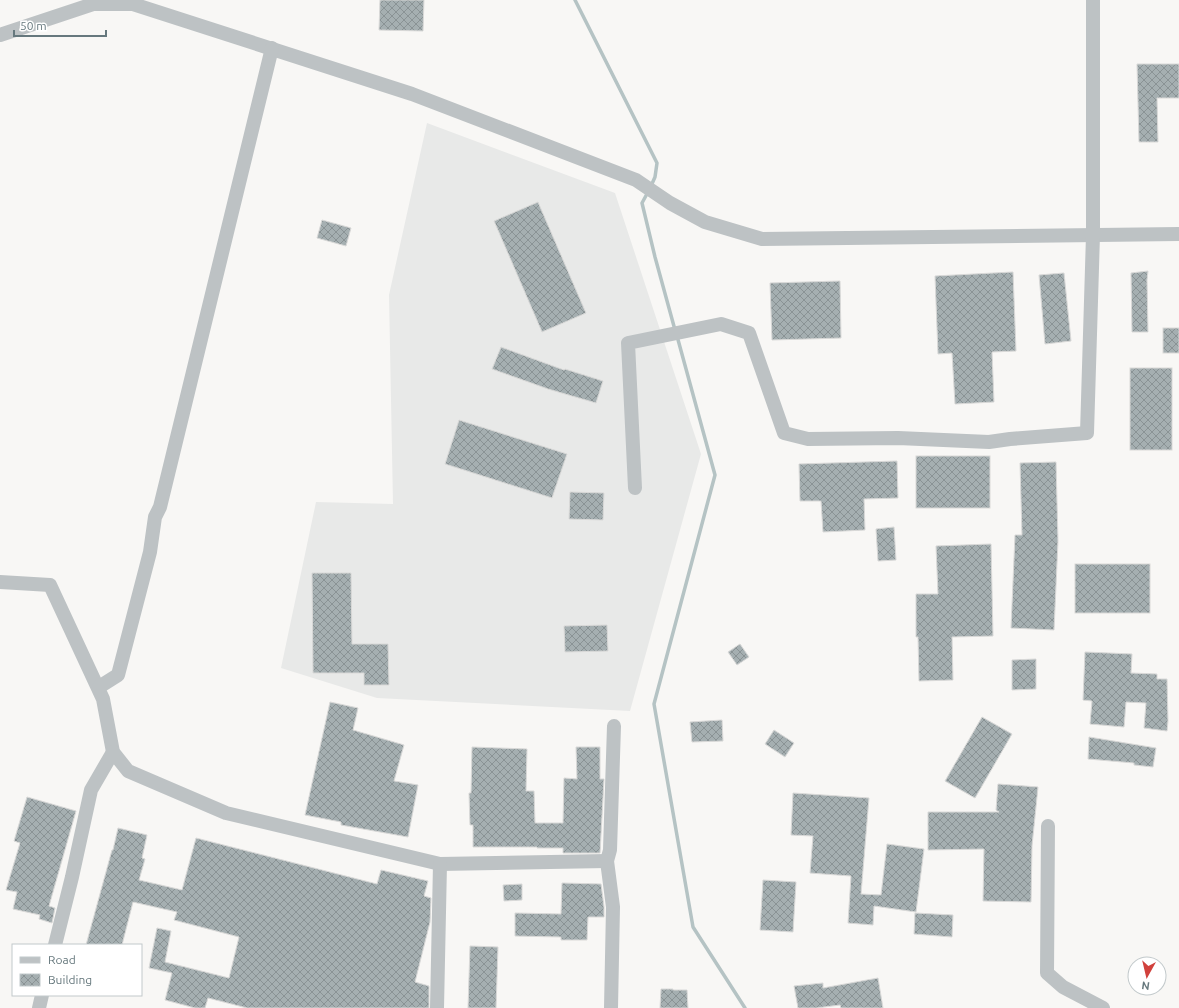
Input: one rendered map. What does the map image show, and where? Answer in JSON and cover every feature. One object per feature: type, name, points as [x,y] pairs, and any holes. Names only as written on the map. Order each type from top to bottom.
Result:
[{"type":"street","points":[[635,488],[628,343],[721,324],[749,333],[784,433],[808,439],[898,438],[989,442],[1087,433],[1093,235],[1094,0]]},
{"type":"street","points":[[0,35],[93,4],[114,2],[133,4],[412,94],[636,180],[670,203],[706,222],[762,239],[1179,234]]},
{"type":"street","points":[[99,687],[118,675],[150,552],[155,517],[160,507],[272,48]]},
{"type":"street","points":[[0,582],[50,585],[99,687],[103,699],[113,752],[128,771],[226,813],[440,864],[607,861]]},
{"type":"street","points":[[611,1008],[613,907],[607,861],[610,850],[614,726]]},
{"type":"street","points":[[55,944],[92,790],[113,752]]},
{"type":"street","points":[[1048,826],[1047,974],[1063,987],[1103,1008]]},
{"type":"street","points":[[437,1008],[440,864]]},
{"type":"street","points":[[39,1008],[42,996]]},
{"type":"shaded area","points":[[427,123],[615,193],[701,454],[630,711],[377,698],[281,668],[316,502],[393,504],[389,295]]},
{"type":"building","points":[[380,0],[424,0],[423,31],[379,30]]},
{"type":"building","points":[[1137,64],[1179,64],[1179,98],[1157,98],[1158,142],[1139,142]]},
{"type":"building","points":[[538,202],[586,313],[542,332],[494,221]]},
{"type":"building","points":[[322,220],[351,228],[346,246],[317,238]]},
{"type":"building","points":[[1148,271],[1148,332],[1132,332],[1131,273]]},
{"type":"building","points":[[1013,272],[1016,351],[992,352],[994,402],[955,404],[952,353],[938,354],[935,276]]},
{"type":"building","points":[[1064,273],[1071,341],[1045,344],[1039,275]]},
{"type":"building","points":[[840,281],[841,338],[772,340],[770,283]]},
{"type":"building","points":[[1163,328],[1179,328],[1179,353],[1163,353]]},
{"type":"building","points":[[501,347],[564,370],[565,369],[603,381],[596,403],[548,389],[492,369]]},
{"type":"building","points":[[1130,368],[1172,368],[1172,450],[1130,450]]},
{"type":"building","points":[[459,420],[567,454],[552,498],[445,464]]},
{"type":"building","points":[[916,456],[990,456],[990,508],[916,508]]},
{"type":"building","points":[[897,461],[898,498],[864,499],[865,530],[823,532],[821,501],[800,501],[799,464]]},
{"type":"building","points":[[1056,462],[1058,541],[1054,630],[1011,628],[1015,535],[1022,535],[1020,463]]},
{"type":"building","points":[[570,492],[604,493],[603,520],[569,519]]},
{"type":"building","points":[[894,527],[896,560],[878,561],[876,529]]},
{"type":"building","points":[[991,544],[993,636],[952,637],[953,680],[919,681],[918,637],[916,637],[916,594],[938,594],[936,546]]},
{"type":"building","points":[[1075,564],[1150,564],[1150,613],[1075,613]]},
{"type":"building","points":[[312,573],[351,573],[352,644],[388,644],[389,685],[364,685],[364,673],[313,673]]},
{"type":"building","points":[[607,625],[608,651],[565,652],[564,626]]},
{"type":"building","points":[[740,644],[749,657],[737,665],[728,652]]},
{"type":"building","points":[[1085,652],[1132,654],[1131,673],[1157,674],[1157,679],[1167,679],[1167,731],[1144,728],[1146,703],[1126,702],[1124,727],[1090,724],[1092,701],[1083,700]]},
{"type":"building","points":[[1036,659],[1036,689],[1012,690],[1012,660]]},
{"type":"building","points":[[330,702],[358,708],[353,730],[404,745],[394,781],[418,785],[408,837],[341,825],[341,822],[305,815]]},
{"type":"building","points":[[982,717],[1012,734],[975,798],[945,781]]},
{"type":"building","points":[[722,720],[723,741],[692,742],[690,722]]},
{"type":"building","points":[[774,730],[794,743],[785,757],[765,744]]},
{"type":"building","points":[[1089,737],[1156,748],[1153,767],[1134,765],[1134,763],[1088,759]]},
{"type":"building","points":[[472,747],[527,749],[526,791],[534,791],[535,823],[563,823],[564,778],[577,779],[576,747],[600,747],[600,779],[604,779],[600,853],[563,853],[563,848],[473,847],[473,825],[470,825],[469,793],[471,793]]},
{"type":"building","points":[[998,784],[1038,787],[1032,846],[1031,902],[983,901],[984,849],[928,850],[928,812],[999,812],[996,810]]},
{"type":"building","points":[[793,793],[869,798],[861,894],[881,895],[887,844],[924,849],[916,912],[874,906],[873,925],[848,923],[851,876],[810,873],[813,836],[791,835]]},
{"type":"building","points":[[27,797],[76,811],[49,906],[55,908],[52,923],[39,919],[40,915],[13,909],[17,892],[6,890],[20,843],[14,841]]},
{"type":"building","points":[[118,828],[147,835],[142,858],[145,859],[139,880],[182,890],[196,838],[377,884],[381,870],[428,881],[424,896],[431,898],[430,922],[415,982],[429,986],[429,1008],[247,1008],[208,998],[205,1008],[195,1008],[165,1000],[172,973],[149,968],[157,928],[171,931],[165,962],[229,978],[239,937],[174,920],[177,912],[133,902],[122,944],[86,944]]},
{"type":"building","points":[[763,880],[796,882],[793,932],[760,930]]},
{"type":"building","points":[[562,883],[601,884],[604,917],[588,917],[587,940],[561,940],[561,937],[515,936],[515,913],[561,914]]},
{"type":"building","points":[[522,884],[522,900],[504,901],[503,885]]},
{"type":"building","points":[[915,913],[953,915],[952,937],[914,934]]},
{"type":"building","points":[[470,946],[498,947],[496,1008],[468,1008]]},
{"type":"building","points":[[878,978],[883,1008],[841,1008],[840,1005],[816,1008],[798,1008],[794,986],[823,983],[823,988]]},
{"type":"building","points":[[661,989],[687,990],[688,1008],[660,1008]]},
{"type":"waterway","points":[[575,0],[657,163],[655,177],[651,186]]},
{"type":"waterway","points":[[648,192],[642,203],[675,330]]},
{"type":"waterway","points":[[677,336],[715,475],[654,704],[693,927],[745,1008]]}]
